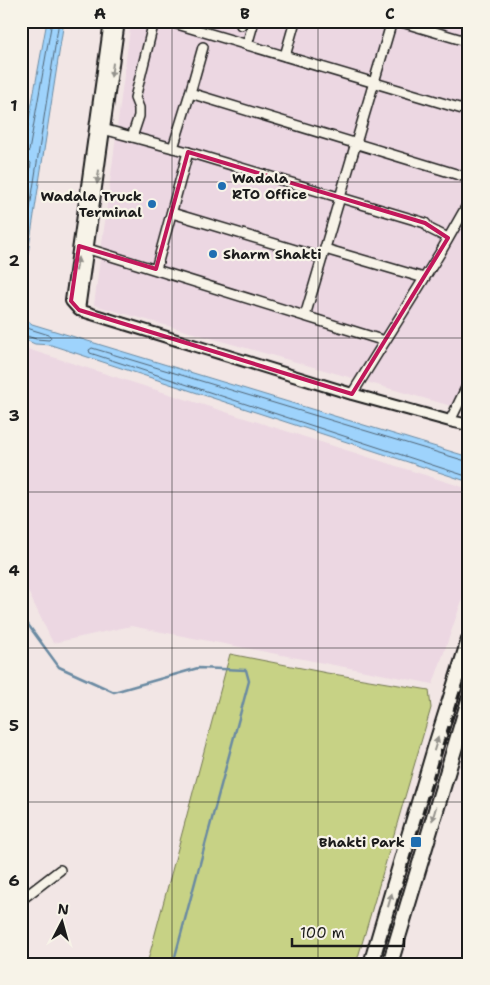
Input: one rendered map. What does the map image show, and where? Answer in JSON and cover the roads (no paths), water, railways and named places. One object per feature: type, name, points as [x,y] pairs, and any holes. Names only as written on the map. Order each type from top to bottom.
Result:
[{"type":"main road","points":[[372,964],[436,744],[469,640]]},
{"type":"main road","points":[[390,964],[469,700]]},
{"type":"street","points":[[100,128],[110,21]]},
{"type":"street","points":[[119,21],[100,128],[83,247],[72,301],[79,310],[352,394],[450,421],[469,424]]},
{"type":"street","points":[[132,137],[139,116],[139,108],[135,98],[154,21]]},
{"type":"street","points":[[167,21],[469,111]]},
{"type":"street","points":[[247,45],[254,21]]},
{"type":"street","points":[[285,56],[295,21]]},
{"type":"street","points":[[305,316],[392,21]]},
{"type":"street","points":[[398,21],[469,42]]},
{"type":"street","points":[[172,148],[203,46]]},
{"type":"street","points":[[190,92],[469,178]]},
{"type":"street","points":[[100,128],[188,152],[425,223],[430,230],[448,238]]},
{"type":"street","points":[[156,269],[188,152]]},
{"type":"street","points":[[352,394],[469,202]]},
{"type":"street","points":[[172,213],[323,254],[424,278]]},
{"type":"street","points":[[83,247],[385,341]]},
{"type":"street","points":[[450,421],[469,382]]},
{"type":"street","points":[[21,900],[60,870]]},
{"type":"water","points":[[47,21],[64,21],[21,299],[21,163]]},
{"type":"water","points":[[21,315],[32,324],[469,457],[469,482],[51,345],[35,344],[21,338]]},
{"type":"waterway","points":[[21,615],[59,667],[114,692],[198,668],[246,670],[249,681],[173,964]]},
{"type":"railway","points":[[379,964],[442,747],[469,663]]},
{"type":"place","name":"Wadala RTO Office","points":[[222,186]]},
{"type":"place","name":"Wadala Truck Terminal","points":[[152,204]]},
{"type":"place","name":"Sharm Shakti","points":[[213,254]]},
{"type":"place","name":"Bhakti Park","points":[[416,842]]}]
